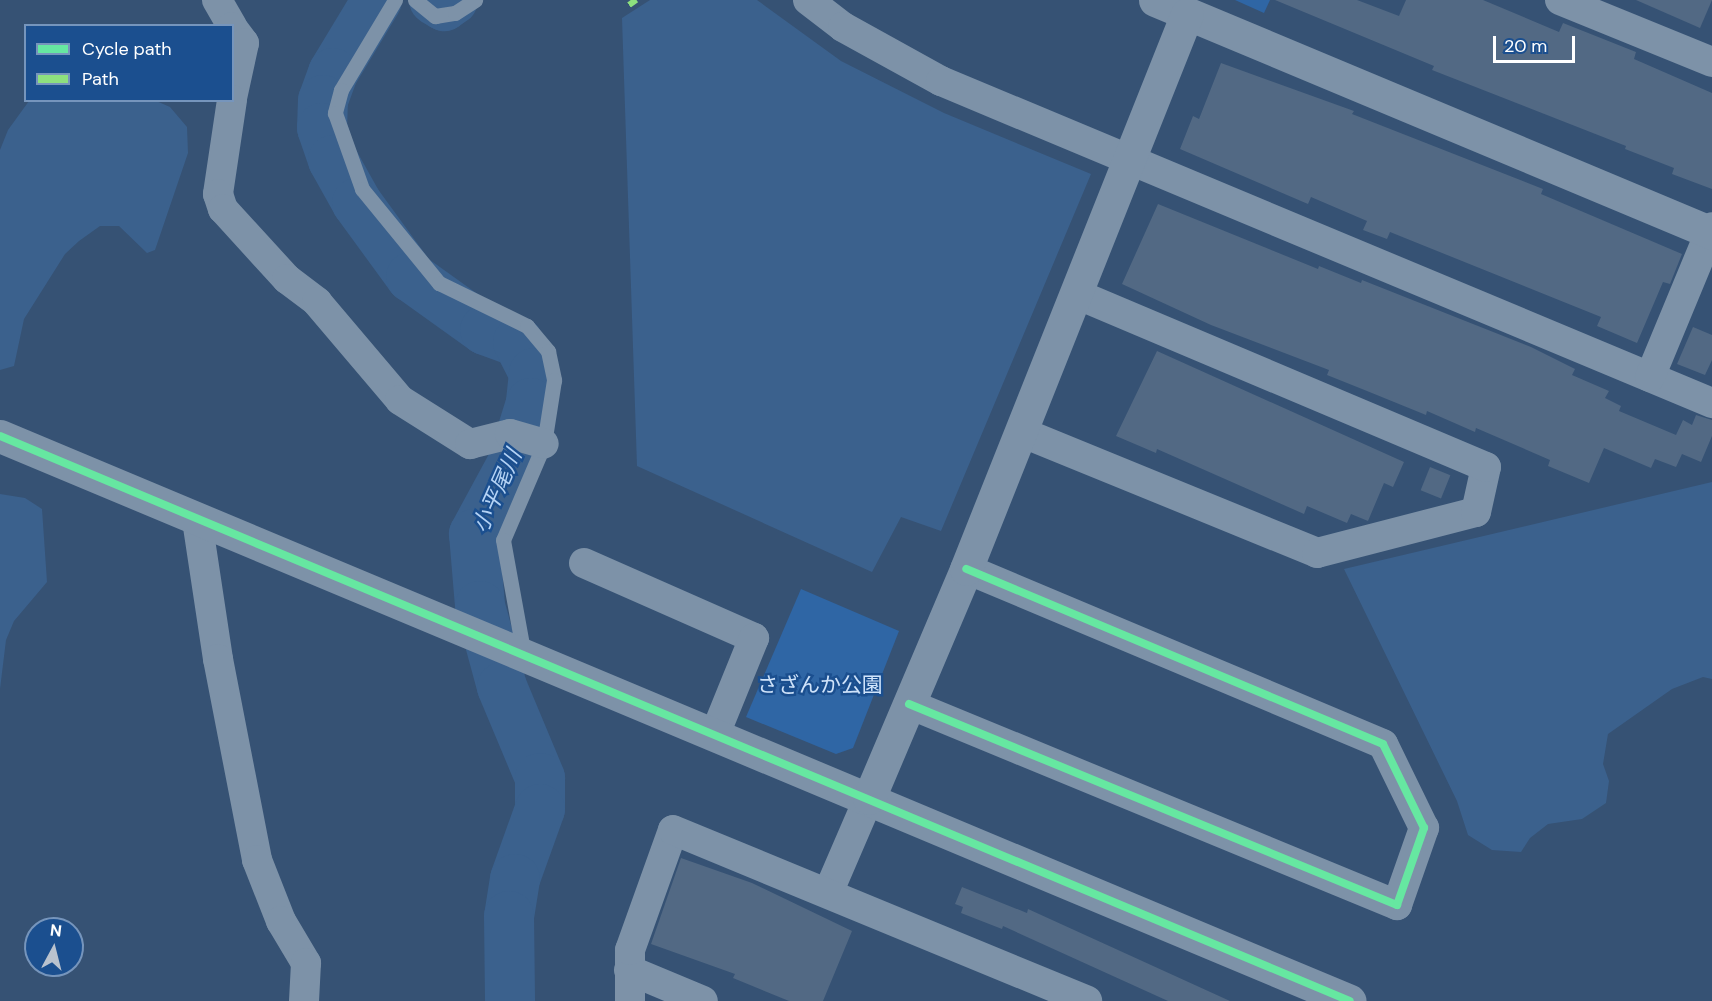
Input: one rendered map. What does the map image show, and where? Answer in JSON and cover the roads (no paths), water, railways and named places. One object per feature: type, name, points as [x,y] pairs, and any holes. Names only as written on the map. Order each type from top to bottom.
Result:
[{"type":"street","points":[[217,0],[231,24]]},
{"type":"street","points":[[808,0],[843,27],[941,81],[1712,403]]},
{"type":"street","points":[[1155,0],[1711,231],[1650,377]]},
{"type":"street","points":[[1560,0],[1712,62]]},
{"type":"street","points":[[828,893],[966,569],[1187,14]]},
{"type":"street","points":[[234,29],[244,43],[234,90]]},
{"type":"street","points":[[232,102],[218,194],[223,209],[287,279],[317,302],[400,400],[470,444],[510,434],[544,444]]},
{"type":"street","points":[[1021,432],[1317,553],[1476,512],[1486,467],[1076,294]]},
{"type":"street","points":[[0,436],[1350,1001]]},
{"type":"street","points":[[197,520],[218,658],[257,861],[281,921],[306,963],[304,1001]]},
{"type":"street","points":[[584,563],[754,638],[715,735]]},
{"type":"street","points":[[909,704],[1397,905],[1424,828],[1383,744],[966,569]]},
{"type":"street","points":[[630,1001],[630,950],[673,830],[1087,1001]]},
{"type":"street","points":[[629,970],[703,1001]]},
{"type":"lane","points":[[395,0],[342,90],[335,113],[341,140],[362,189],[439,283],[527,326],[548,351],[554,380],[544,444],[503,540],[515,651]]},
{"type":"lane","points":[[415,0],[435,16],[455,13],[475,0]]},
{"type":"waterway","name":"小平尾川","points":[[377,0],[333,73],[323,100],[322,128],[333,160],[357,203],[411,277],[485,330],[518,342],[534,373],[531,403],[512,464],[474,534],[480,606],[502,687],[540,778],[540,809],[515,879],[509,916],[510,1001]]},
{"type":"waterway","name":"小平尾川","points":[[434,0],[444,6],[453,0]]},
{"type":"park label","name":"さざんか公園","points":[[820,685]]}]
